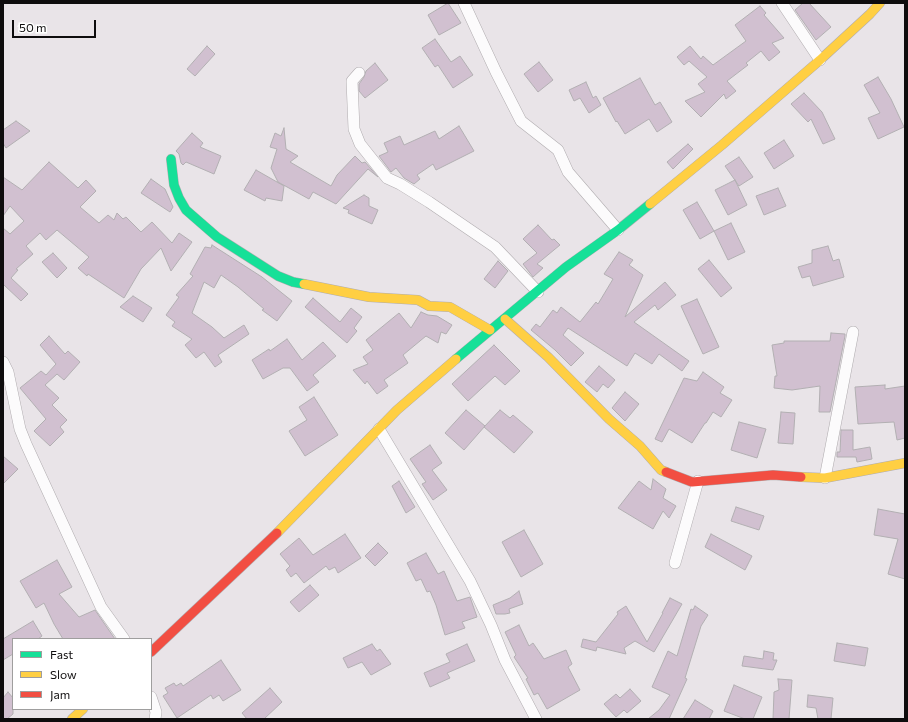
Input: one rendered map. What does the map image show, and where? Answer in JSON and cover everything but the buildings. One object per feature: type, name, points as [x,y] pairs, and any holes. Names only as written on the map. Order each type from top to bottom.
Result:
[{"type":"street","points":[[464,3],[521,121],[558,150],[568,172],[618,230]]},
{"type":"street","points":[[782,3],[820,60]]},
{"type":"street","points":[[152,651],[260,550],[398,410],[490,330],[538,292],[566,267],[618,230],[722,146],[820,60],[880,3]]},
{"type":"street","points":[[359,73],[352,81],[354,129],[360,144],[387,178],[400,184],[429,202],[495,246],[538,292]]},
{"type":"street","points":[[171,159],[174,185],[186,210],[217,237],[278,276],[293,282],[370,297],[418,300],[429,306],[450,308],[490,330]]},
{"type":"street","points":[[505,319],[548,357],[609,420],[640,446],[661,470],[692,482],[773,475],[825,478],[905,463]]},
{"type":"street","points":[[825,478],[853,332]]},
{"type":"street","points":[[3,362],[8,372],[20,429],[26,444],[101,607],[123,638]]},
{"type":"street","points":[[379,429],[470,580],[506,660],[536,719]]},
{"type":"street","points":[[675,563],[698,481]]},
{"type":"street","points":[[152,700],[156,712],[155,719]]},
{"type":"street","points":[[72,719],[82,710]]},
{"type":"traffic: fast","points":[[171,159],[174,185],[186,210],[217,237],[278,276],[293,282],[304,284]]},
{"type":"traffic: fast","points":[[456,359],[566,267],[618,230],[650,204]]},
{"type":"traffic: slow","points":[[650,204],[722,145],[820,60],[880,3]]},
{"type":"traffic: slow","points":[[304,284],[369,297],[418,300],[429,306],[450,307],[490,330]]},
{"type":"traffic: slow","points":[[505,319],[548,357],[609,419],[640,446],[661,470],[666,472]]},
{"type":"traffic: slow","points":[[277,533],[397,410],[456,359]]},
{"type":"traffic: slow","points":[[801,477],[825,478],[905,463]]},
{"type":"traffic: slow","points":[[72,719],[82,710]]},
{"type":"traffic: jam","points":[[666,472],[692,482],[773,475],[801,477]]},
{"type":"traffic: jam","points":[[152,651],[277,533]]}]
